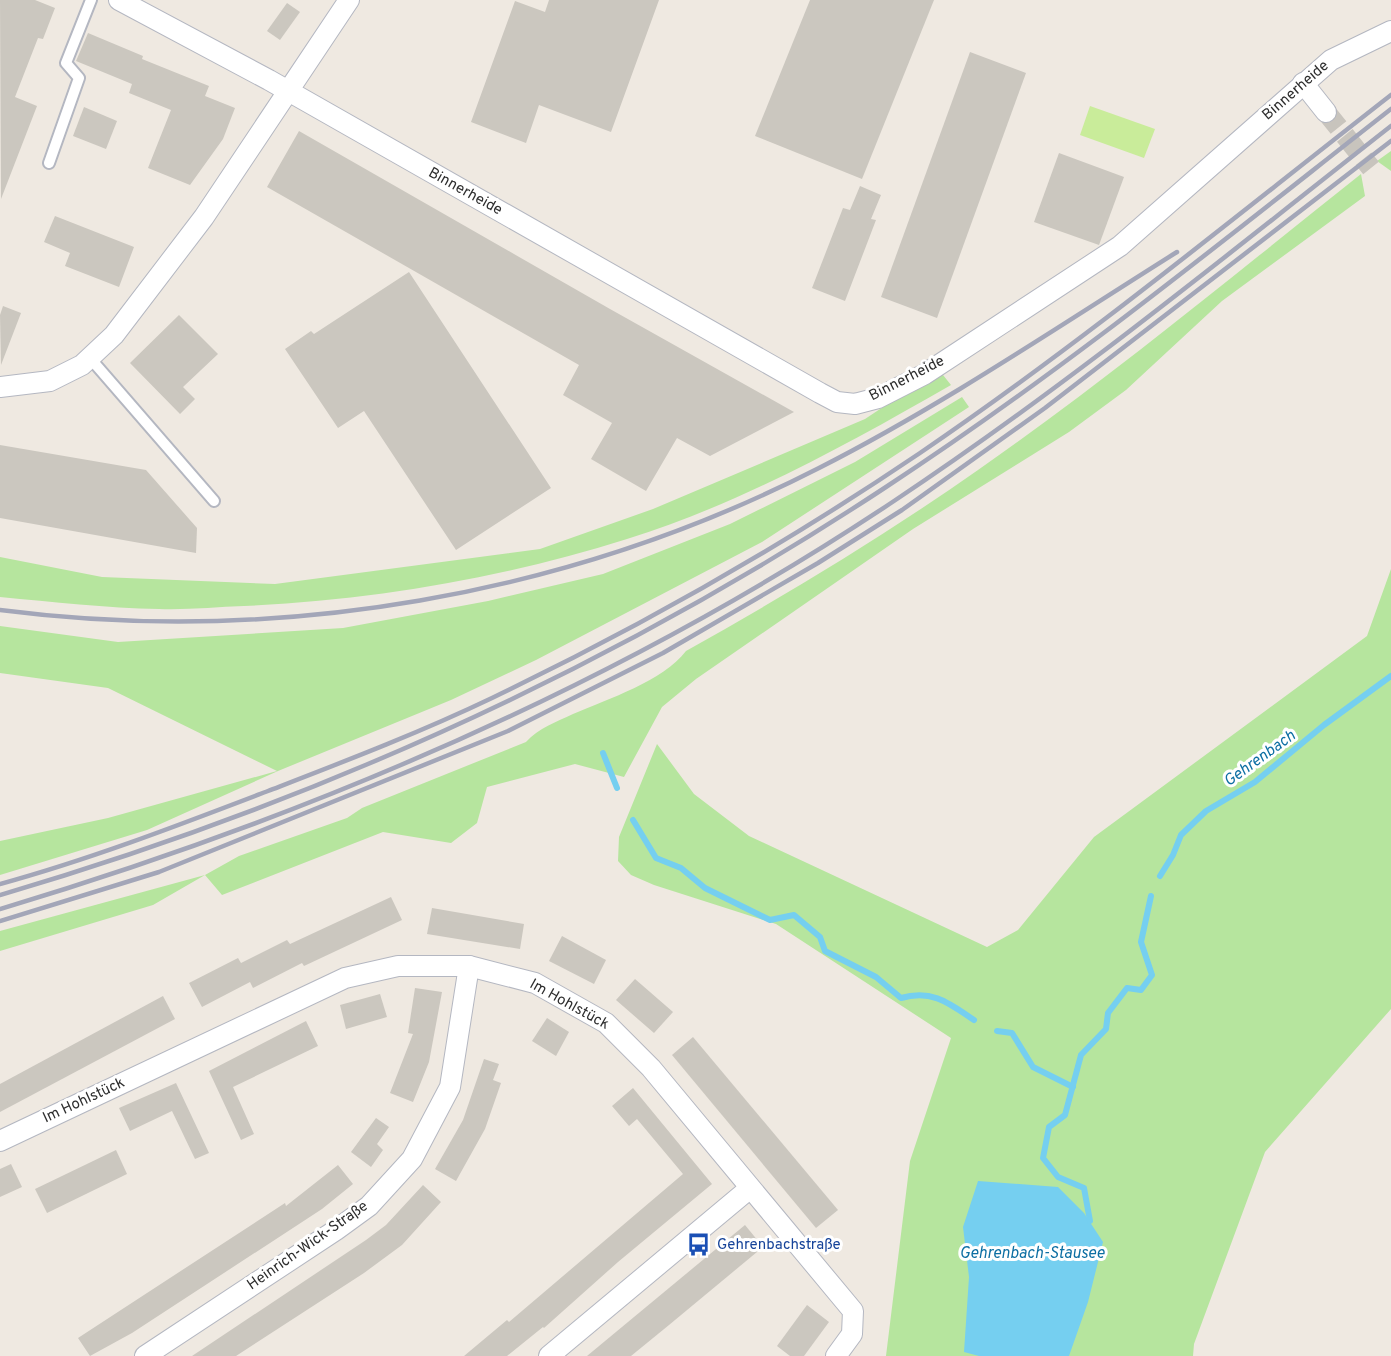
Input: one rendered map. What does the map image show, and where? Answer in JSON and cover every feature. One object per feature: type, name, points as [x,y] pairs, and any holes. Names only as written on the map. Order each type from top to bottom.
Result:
[{"type":"street","name":"Binnerheide","points":[[119,0],[268,80],[820,393],[837,402],[855,404],[878,398],[925,374],[1119,246],[1331,60],[1391,31]]},
{"type":"street","points":[[0,387],[50,381],[82,365],[114,336],[204,217],[349,0]]},
{"type":"street","points":[[1303,83],[1326,112]]},
{"type":"street","name":"Im Hohlstück","points":[[0,1141],[345,978],[398,966],[469,966],[535,983],[606,1023],[651,1068],[749,1189],[853,1311],[852,1334],[836,1356]]},
{"type":"street","name":"Heinrich-Wick-Straße","points":[[145,1356],[369,1206],[412,1159],[450,1088],[469,966]]},
{"type":"street","points":[[549,1356],[749,1189]]},
{"type":"lane","points":[[49,164],[79,78],[66,63],[91,0]]},
{"type":"lane","points":[[90,358],[214,501]]},
{"type":"green space","points":[[1090,106],[1155,129],[1144,158],[1080,135]]},
{"type":"green space","points":[[1391,151],[1391,171],[1377,161]]},
{"type":"green space","points":[[1361,174],[1365,196],[1222,301],[1126,390],[1069,432],[913,529],[696,679],[662,707],[624,777],[575,764],[487,787],[477,823],[451,843],[383,832],[222,895],[205,875],[239,856],[347,818],[362,808],[526,742],[536,733],[554,723],[618,695],[664,671],[686,651],[834,564],[978,470],[1124,362]]},
{"type":"green space","points":[[939,370],[951,385],[794,471],[670,524],[627,539],[533,565],[486,576],[390,592],[244,606],[139,608],[0,597],[0,557],[102,577],[275,584],[540,549],[653,509],[865,419]]},
{"type":"green space","points":[[962,397],[969,407],[762,542],[536,660],[451,700],[278,771],[147,830],[0,875],[0,841],[108,818],[277,771],[108,688],[0,673],[0,626],[118,642],[343,628],[488,601],[603,574],[730,524],[855,462]]},
{"type":"green space","points":[[1391,569],[1391,1009],[1265,1152],[1194,1344],[1193,1356],[886,1356],[910,1161],[951,1038],[776,924],[654,885],[631,875],[618,861],[619,837],[657,744],[694,794],[749,836],[987,947],[1018,930],[1094,837],[1367,636]]},
{"type":"green space","points":[[205,875],[153,905],[0,951],[0,931]]},
{"type":"water","name":"Gehrenbach-Stausee","points":[[978,1181],[1058,1187],[1084,1213],[1103,1242],[1088,1302],[1069,1356],[979,1356],[964,1352],[969,1277],[963,1227]]},
{"type":"building","points":[[0,0],[35,0],[55,8],[43,39],[38,38],[15,97],[37,106],[1,199]]},
{"type":"building","points":[[549,0],[659,0],[611,132],[539,105],[526,143],[471,122],[515,1],[545,12]]},
{"type":"building","points":[[810,0],[934,0],[862,179],[755,136]]},
{"type":"building","points":[[287,3],[300,12],[280,40],[267,31]]},
{"type":"building","points":[[88,33],[143,56],[142,59],[209,86],[205,96],[235,108],[223,139],[190,185],[148,168],[171,110],[129,93],[132,84],[76,61]]},
{"type":"building","points":[[970,52],[1026,73],[937,318],[881,297]]},
{"type":"building","points":[[84,107],[117,121],[106,149],[73,136]]},
{"type":"building","points":[[299,131],[794,412],[710,456],[677,438],[646,491],[591,459],[612,423],[563,395],[579,365],[267,187]]},
{"type":"building","points":[[1059,153],[1124,177],[1099,245],[1034,222]]},
{"type":"building","points":[[860,186],[881,195],[871,219],[876,220],[845,301],[812,288],[843,208],[850,210]]},
{"type":"building","points":[[55,216],[134,247],[119,287],[65,266],[70,253],[44,242]]},
{"type":"building","points":[[409,272],[551,488],[456,550],[364,411],[338,428],[285,349],[311,331],[314,334]]},
{"type":"building","points":[[3,306],[21,313],[1,365],[0,315]]},
{"type":"building","points":[[179,315],[218,354],[183,387],[195,399],[180,414],[130,363]]},
{"type":"building","points":[[0,445],[146,470],[197,528],[196,553],[0,518]]},
{"type":"building","points":[[391,897],[402,920],[304,966],[302,963],[253,988],[250,982],[202,1007],[189,983],[238,958],[241,963],[287,940],[290,944]]},
{"type":"building","points":[[432,908],[524,924],[520,949],[427,934]]},
{"type":"building","points":[[562,936],[606,960],[594,984],[549,961]]},
{"type":"building","points":[[635,979],[673,1012],[654,1033],[616,1000]]},
{"type":"building","points":[[415,988],[442,992],[429,1062],[413,1102],[390,1093],[413,1034],[408,1033]]},
{"type":"building","points":[[380,994],[387,1017],[346,1029],[340,1005]]},
{"type":"building","points":[[163,996],[175,1019],[0,1112],[0,1084]]},
{"type":"building","points":[[547,1018],[569,1032],[556,1056],[532,1041]]},
{"type":"building","points":[[306,1021],[318,1046],[233,1087],[254,1134],[241,1140],[209,1071]]},
{"type":"building","points":[[693,1037],[838,1210],[816,1228],[672,1055]]},
{"type":"building","points":[[484,1059],[499,1064],[493,1080],[501,1083],[485,1129],[456,1181],[435,1169],[463,1120]]},
{"type":"building","points":[[176,1083],[209,1153],[195,1159],[172,1111],[130,1131],[119,1108]]},
{"type":"building","points":[[633,1088],[712,1184],[618,1262],[544,1328],[507,1356],[464,1356],[507,1320],[509,1322],[683,1174],[637,1119],[629,1126],[612,1106]]},
{"type":"building","points":[[376,1118],[389,1127],[377,1144],[383,1150],[371,1167],[351,1152]]},
{"type":"building","points":[[116,1150],[127,1174],[47,1213],[35,1189]]},
{"type":"building","points":[[11,1164],[22,1187],[0,1197],[0,1169]]},
{"type":"building","points":[[338,1165],[353,1184],[322,1209],[132,1333],[90,1356],[78,1338],[285,1203],[286,1206]]},
{"type":"building","points":[[423,1185],[441,1202],[402,1245],[364,1273],[236,1356],[192,1356],[366,1240],[386,1225]]},
{"type":"building","points":[[745,1225],[763,1247],[669,1325],[631,1356],[587,1356]]},
{"type":"building","points":[[807,1305],[829,1322],[804,1356],[790,1356],[777,1346]]},
{"type":"waterway","name":"Gehrenbach","points":[[1160,876],[1173,855],[1181,835],[1206,811],[1255,782],[1324,725],[1391,676]]},
{"type":"waterway","points":[[603,753],[617,788]]},
{"type":"waterway","points":[[633,820],[656,858],[681,868],[705,888],[770,920],[794,915],[820,937],[825,951],[876,977],[901,998],[922,995],[940,999],[974,1020]]},
{"type":"waterway","name":"Gehrenbach","points":[[1090,1221],[1084,1188],[1058,1177],[1043,1158],[1049,1127],[1065,1115],[1081,1055],[1106,1029],[1108,1013],[1127,988],[1141,990],[1152,975],[1141,942],[1151,896]]},
{"type":"waterway","points":[[997,1031],[1012,1033],[1033,1067],[1073,1087]]},
{"type":"tunnel","points":[[1326,112],[1371,168]]},
{"type":"railway","points":[[0,884],[68,864],[168,829],[409,735],[547,671],[657,614],[817,520],[981,411],[1158,278],[1391,95]]},
{"type":"railway","points":[[0,895],[233,818],[346,773],[458,724],[568,671],[677,614],[886,487],[1016,398],[1142,304],[1391,109]]},
{"type":"railway","points":[[0,909],[117,872],[349,787],[462,738],[574,685],[683,628],[790,567],[894,501],[1022,412],[1391,126]]},
{"type":"railway","points":[[0,921],[159,872],[508,731],[663,653],[818,563],[902,510],[1045,408],[1391,141]]},
{"type":"railway","points":[[0,610],[105,619],[210,621],[315,615],[420,600],[523,579],[625,549],[723,512],[865,444],[1000,364],[1177,252]]},
{"type":"place","name":"Gehrenbachstraße","points":[[699,1245]]}]
